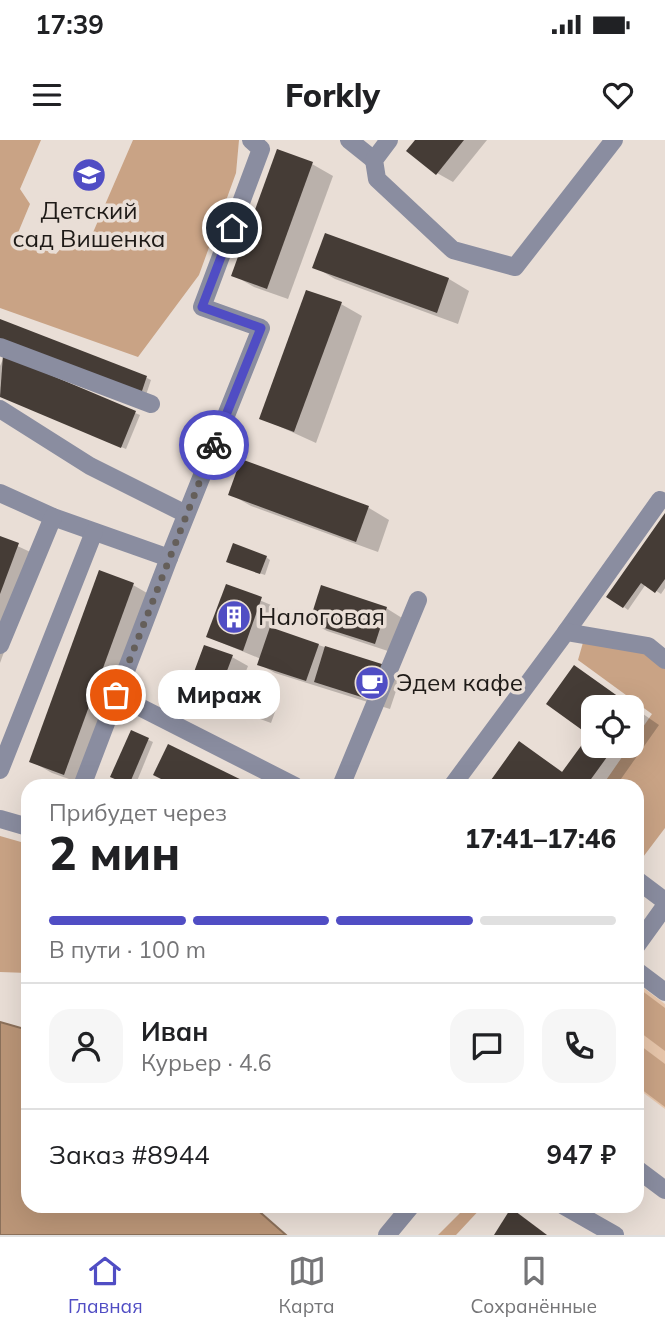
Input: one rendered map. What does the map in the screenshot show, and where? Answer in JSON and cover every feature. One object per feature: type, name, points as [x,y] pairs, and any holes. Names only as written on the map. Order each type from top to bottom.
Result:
[{"type":"street","points":[[85,779],[186,514],[261,328],[202,307],[261,149],[251,140]]},
{"type":"street","points":[[349,140],[374,160],[377,179],[453,250],[515,267],[614,140]]},
{"type":"street","points":[[374,160],[389,140]]},
{"type":"street","points":[[0,346],[151,404]]},
{"type":"street","points":[[0,409],[90,467],[186,514]]},
{"type":"street","points":[[0,493],[53,517],[169,558]]},
{"type":"street","points":[[457,779],[660,499]]},
{"type":"street","points":[[0,645],[53,517]]},
{"type":"street","points":[[0,770],[94,532]]},
{"type":"street","points":[[344,779],[418,600]]},
{"type":"street","points":[[566,632],[648,646],[665,660]]},
{"type":"street","points":[[116,695],[281,779]]},
{"type":"street","points":[[0,820],[21,825]]},
{"type":"street","points":[[644,885],[665,901]]},
{"type":"street","points":[[644,935],[665,906]]},
{"type":"street","points":[[644,976],[665,992]]},
{"type":"street","points":[[644,1174],[665,1190]]},
{"type":"street","points":[[387,1235],[405,1213]]},
{"type":"street","points":[[576,1213],[615,1235]]},
{"type":"shaded area","points":[[0,140],[41,140],[20,189],[30,204],[15,240],[56,254],[64,245],[85,251],[133,140],[239,140],[236,173],[199,275],[138,357],[0,308]]},
{"type":"shaded area","points":[[584,639],[645,652],[665,667],[665,828],[644,856],[644,779],[607,779],[621,758],[644,758],[644,726],[652,714],[644,708],[644,695],[626,695],[578,660]]},
{"type":"shaded area","points":[[0,836],[21,842],[21,973],[0,972]]},
{"type":"shaded area","points":[[644,988],[665,1004],[665,1109],[644,1093]]},
{"type":"shaded area","points":[[644,992],[665,1008],[665,1051],[644,1035]]},
{"type":"shaded area","points":[[0,1022],[21,1028],[21,1213],[261,1213],[286,1235],[0,1235]]},
{"type":"shaded area","points":[[644,1048],[665,1064],[665,1107],[644,1091]]},
{"type":"shaded area","points":[[460,1213],[476,1213],[456,1235],[438,1235]]},
{"type":"building","points":[[415,140],[464,140],[436,175],[406,151]]},
{"type":"building","points":[[277,149],[313,162],[267,289],[231,276]]},
{"type":"building","points":[[325,233],[449,278],[437,313],[312,268]]},
{"type":"building","points":[[306,290],[342,302],[294,432],[259,419]]},
{"type":"building","points":[[0,319],[147,376],[141,394],[0,339]]},
{"type":"building","points":[[3,355],[136,411],[121,448],[0,397]]},
{"type":"building","points":[[241,459],[369,506],[356,542],[228,495]]},
{"type":"building","points":[[665,513],[665,579],[655,593],[641,583],[623,608],[606,597]]},
{"type":"building","points":[[0,536],[19,543],[0,594]]},
{"type":"building","points":[[233,543],[267,556],[260,574],[226,562]]},
{"type":"building","points":[[99,570],[134,583],[64,775],[29,762]]},
{"type":"building","name":"Налоговая","points":[[226,584],[262,597],[243,651],[206,637]]},
{"type":"building","points":[[321,585],[387,607],[375,644],[309,623]]},
{"type":"building","points":[[270,627],[319,644],[306,681],[257,665]]},
{"type":"building","points":[[204,645],[233,655],[225,676],[264,690],[255,715],[187,691]]},
{"type":"building","points":[[325,646],[385,665],[374,701],[314,682]]},
{"type":"building","points":[[574,665],[616,695],[581,695],[581,729],[546,704]]},
{"type":"building","points":[[131,730],[149,738],[132,779],[110,777]]},
{"type":"building","points":[[519,741],[562,772],[581,746],[581,758],[606,758],[591,779],[492,779]]},
{"type":"building","points":[[168,744],[240,779],[161,779],[153,775]]},
{"type":"building","points":[[508,1213],[518,1213],[547,1235],[494,1235]]},
{"type":"way so far","points":[[116,695],[214,445]]},
{"type":"place","name":"Детский сад Вишенка","points":[[89,175]]},
{"type":"place","name":"Налоговая","points":[[234,617]]},
{"type":"place","name":"Эдем кафе","points":[[372,683]]},
{"type":"place","name":"Мираж","points":[[116,695]]},
{"type":"route","points":[[214,445],[261,328],[202,307],[232,228]]}]
